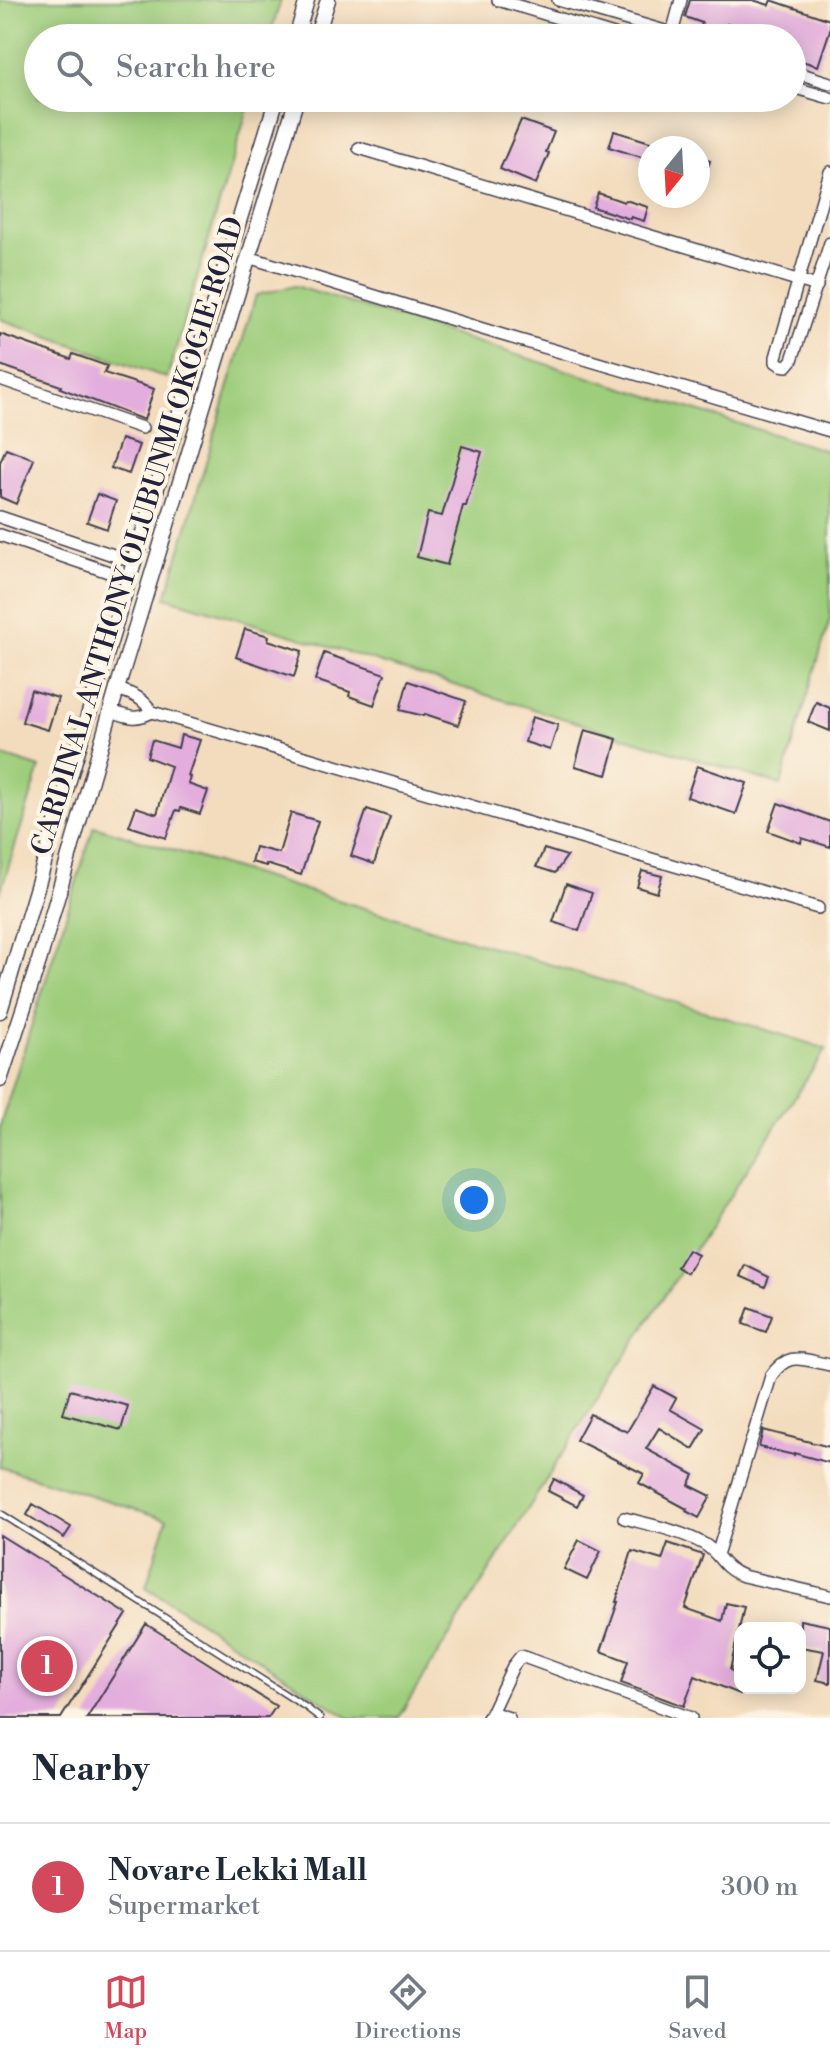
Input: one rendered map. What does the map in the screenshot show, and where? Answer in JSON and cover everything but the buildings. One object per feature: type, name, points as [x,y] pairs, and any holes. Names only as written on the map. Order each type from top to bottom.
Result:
[{"type":"street","points":[[300,24],[307,0]]},
{"type":"street","points":[[320,24],[328,0]]},
{"type":"street","points":[[498,0],[578,24]]},
{"type":"street","points":[[558,0],[635,24]]},
{"type":"street","points":[[674,24],[681,0]]},
{"type":"street","points":[[806,75],[830,83]]},
{"type":"street","points":[[806,91],[830,98]]},
{"type":"street","name":"CARDINAL ANTHONY OLUBUNMI OKOGIE ROAD","points":[[0,1011],[273,112]]},
{"type":"street","name":"CARDINAL ANTHONY OLUBUNMI OKOGIE ROAD","points":[[0,1080],[39,961],[117,689],[293,112]]},
{"type":"street","points":[[359,148],[817,286]]},
{"type":"street","points":[[830,172],[776,357],[776,362],[781,365],[787,366],[792,360],[830,243]]},
{"type":"street","points":[[248,257],[830,431]]},
{"type":"street","points":[[0,379],[142,428]]},
{"type":"street","points":[[1,525],[134,562]]},
{"type":"street","points":[[1,525],[129,579]]},
{"type":"street","points":[[117,689],[134,694],[152,712],[818,908]]},
{"type":"street","points":[[111,711],[141,718],[152,712]]},
{"type":"street","points":[[717,1555],[771,1376],[780,1364],[790,1359],[830,1365]]},
{"type":"street","points":[[624,1518],[673,1531],[707,1546],[730,1571],[743,1576],[830,1596]]},
{"type":"street","points":[[489,1716],[521,1656],[691,1718]]},
{"type":"street","points":[[489,1716],[497,1713],[509,1718]]},
{"type":"lane","points":[[0,1513],[320,1718]]},
{"type":"green space","points":[[0,0],[281,0],[273,24],[24,24],[24,112],[247,112],[167,378],[0,319]]},
{"type":"green space","points":[[295,286],[830,452],[830,619],[781,785],[166,597],[256,295]]},
{"type":"green space","points":[[0,755],[40,768],[0,893]]},
{"type":"green space","points":[[94,826],[826,1049],[579,1427],[398,1718],[349,1718],[146,1587],[167,1519],[0,1467],[0,1126]]},
{"type":"place","name":"Novare Lekki Mall","points":[[47,1666]]}]
